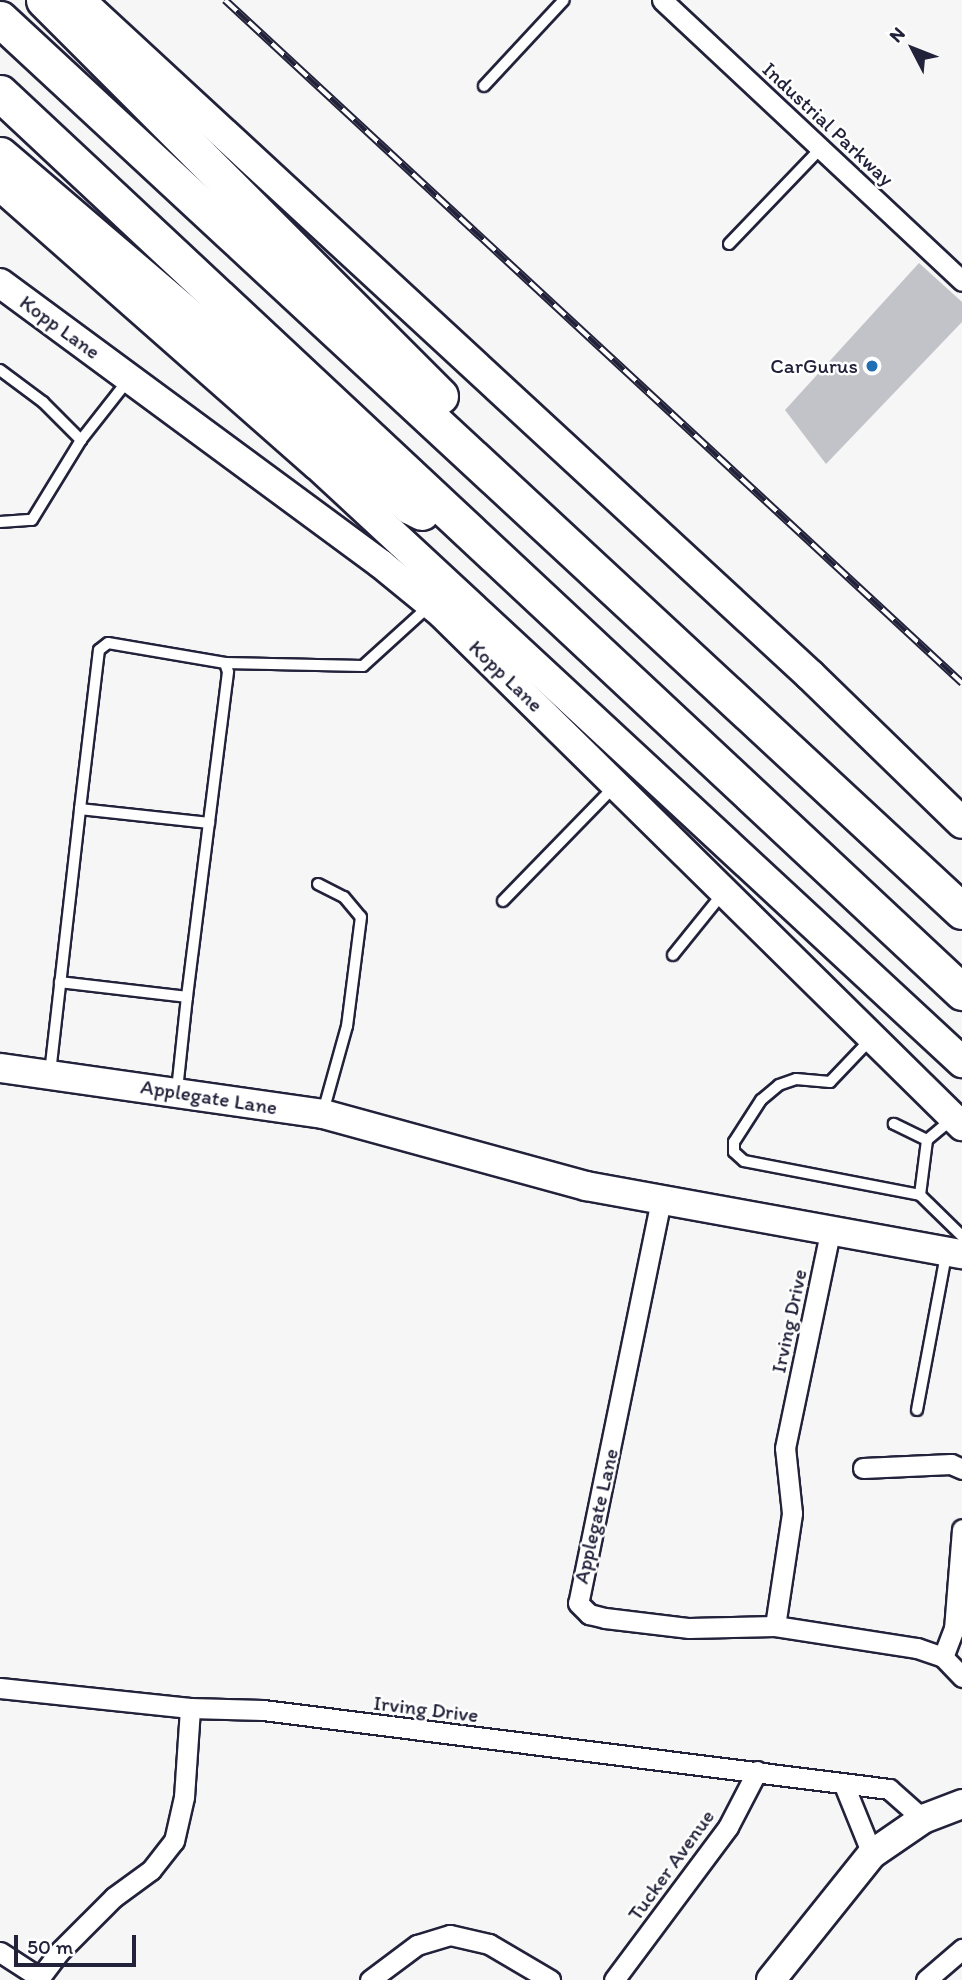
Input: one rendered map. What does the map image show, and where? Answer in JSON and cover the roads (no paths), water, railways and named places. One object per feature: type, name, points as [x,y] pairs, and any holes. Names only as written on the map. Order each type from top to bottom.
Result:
[{"type":"highway","points":[[44,0],[439,396],[468,452]]},
{"type":"highway","points":[[0,19],[962,911]]},
{"type":"highway","points":[[0,93],[962,992]]},
{"type":"highway","points":[[0,155],[410,506],[475,536]]},
{"type":"main road","points":[[79,0],[810,675],[962,823]]},
{"type":"main road","points":[[0,185],[317,464],[962,1062]]},
{"type":"street","name":"Industrial Parkway","points":[[667,2],[960,277]]},
{"type":"street","name":"Kopp Lane","points":[[0,283],[431,605],[617,784],[958,1122]]},
{"type":"street","name":"Applegate Lane","points":[[0,1068],[323,1114],[586,1186],[830,1232],[957,1247]]},
{"type":"street","name":"Applegate Lane","points":[[661,1200],[578,1603],[589,1614],[606,1618],[689,1628],[775,1626],[917,1648],[943,1657],[962,1677]]},
{"type":"street","name":"Irving Drive","points":[[775,1626],[792,1513],[785,1448],[830,1232]]},
{"type":"street","points":[[863,1468],[951,1464],[962,1469]]},
{"type":"street","points":[[943,1657],[954,1629],[962,1529]]},
{"type":"street","name":"Irving Drive","points":[[0,1688],[190,1708],[263,1710],[889,1789],[923,1819]]},
{"type":"street","points":[[0,1952],[39,1979],[58,1953],[114,1897],[151,1870],[174,1841],[184,1797],[190,1708]]},
{"type":"street","name":"Tucker Avenue","points":[[614,1980],[728,1827],[757,1771]]},
{"type":"street","points":[[844,1785],[872,1854]]},
{"type":"street","points":[[771,1980],[872,1854],[923,1819],[962,1804]]},
{"type":"street","points":[[370,1980],[416,1945],[450,1935],[489,1944],[550,1980]]},
{"type":"street","points":[[926,1980],[962,1949]]},
{"type":"lane","points":[[484,86],[564,0]]},
{"type":"lane","points":[[729,244],[821,148]]},
{"type":"lane","points":[[0,370],[43,402],[81,440]]},
{"type":"lane","points":[[0,522],[32,520],[81,440],[129,378]]},
{"type":"lane","points":[[50,1073],[99,650],[107,643],[225,663],[363,666],[431,605]]},
{"type":"lane","points":[[177,1092],[228,671],[225,663]]},
{"type":"lane","points":[[503,901],[617,784]]},
{"type":"lane","points":[[80,809],[209,823]]},
{"type":"lane","points":[[318,884],[344,897],[361,916],[346,1026],[323,1114]]},
{"type":"lane","points":[[673,955],[725,891]]},
{"type":"lane","points":[[60,982],[187,997]]},
{"type":"lane","points":[[873,1037],[830,1082],[796,1079],[779,1085],[761,1100],[734,1142],[734,1152],[744,1161],[919,1195],[957,1247],[917,1410]]},
{"type":"lane","points":[[927,1140],[958,1122]]},
{"type":"lane","points":[[894,1124],[927,1140]]},
{"type":"lane","points":[[919,1195],[927,1140]]},
{"type":"railway","points":[[225,0],[962,683]]},
{"type":"place","name":"CarGurus","points":[[872,366]]}]
